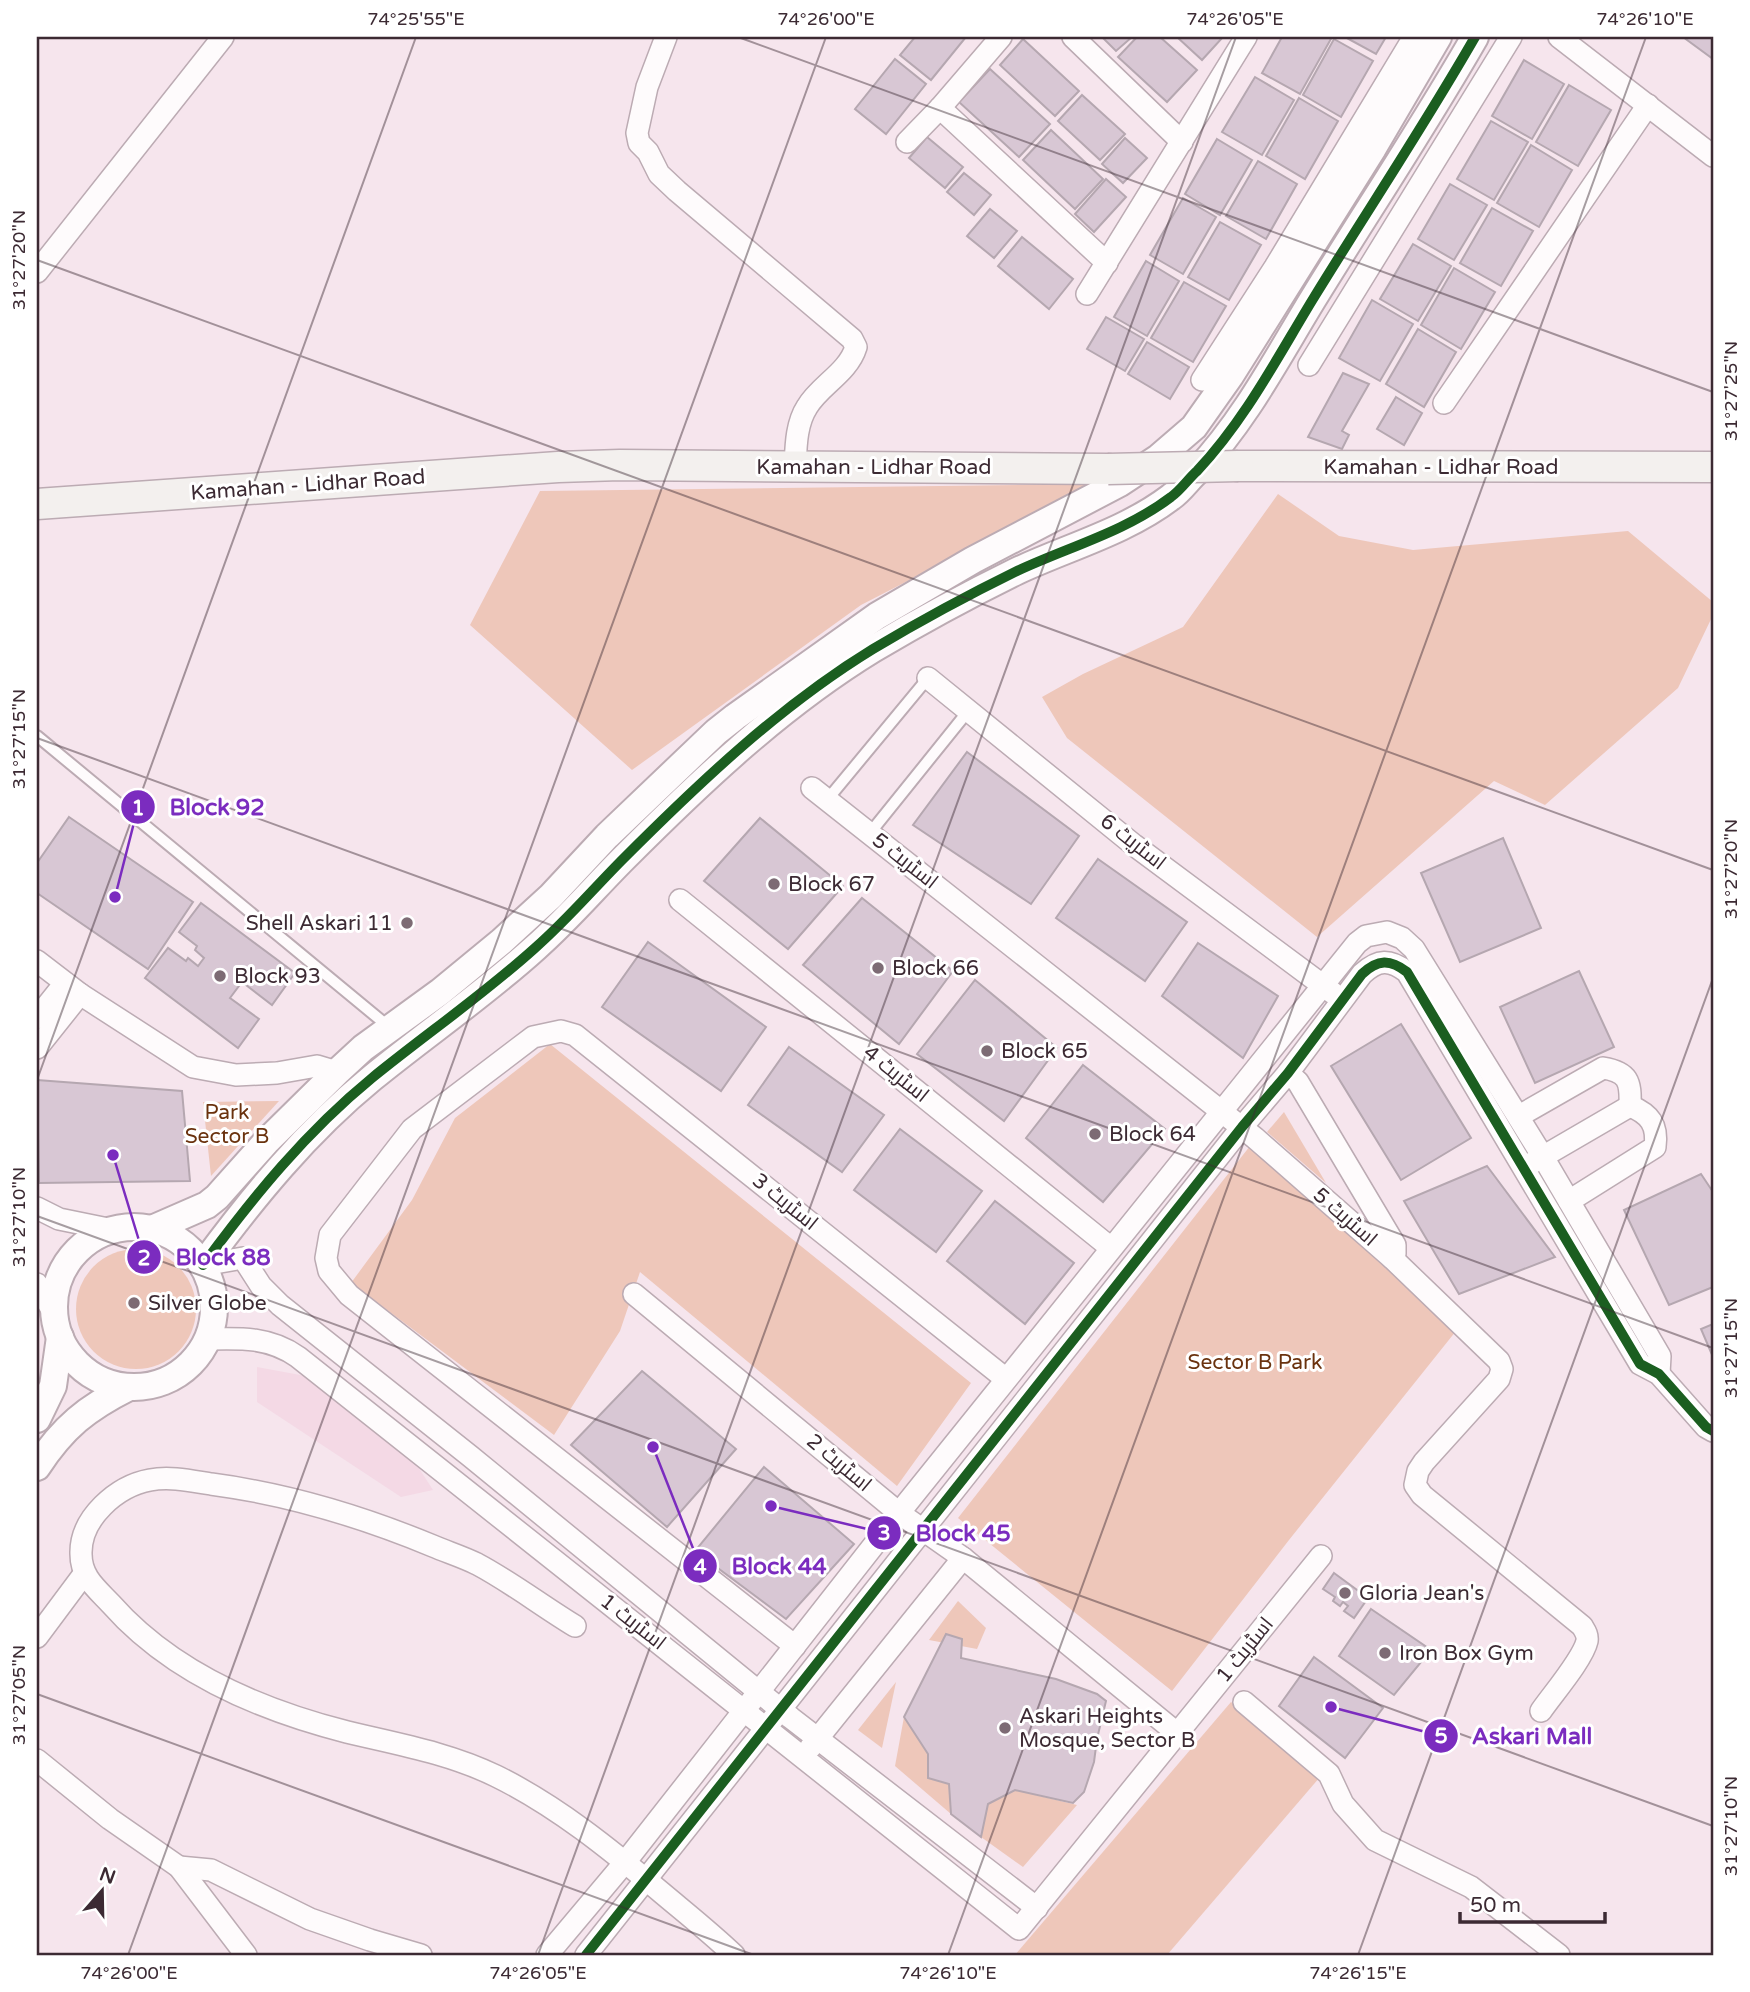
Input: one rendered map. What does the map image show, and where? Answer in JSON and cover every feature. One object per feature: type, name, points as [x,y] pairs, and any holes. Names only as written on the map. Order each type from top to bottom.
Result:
[{"type":"main road","name":"Kamahan - Lidhar Road","points":[[37,504],[558,467],[620,465],[1108,469],[1713,467]]},
{"type":"street","points":[[37,272],[223,37]]},
{"type":"street","points":[[666,37],[647,87],[637,133],[639,144],[648,152],[659,174],[677,191],[852,339],[856,347],[847,364],[807,406],[798,427],[795,467]]},
{"type":"street","points":[[907,142],[1001,37]]},
{"type":"street","points":[[1073,37],[1182,142]]},
{"type":"street","points":[[1087,294],[1246,37]]},
{"type":"street","points":[[1202,380],[1275,267],[1414,37]]},
{"type":"street","points":[[203,1265],[246,1206],[293,1152],[369,1080],[490,987],[537,946],[664,801],[716,732],[877,616],[973,560],[1120,483],[1158,458],[1194,427],[1230,376],[1373,148],[1438,37]]},
{"type":"street","points":[[152,1229],[207,1205],[217,1197],[266,1142],[337,1072],[363,1048],[502,941],[551,896],[607,836],[664,801],[869,651],[942,609],[1017,571],[1098,537],[1140,516],[1173,495],[1214,452],[1248,405],[1443,93],[1475,37]]},
{"type":"street","points":[[1309,365],[1511,37]]},
{"type":"street","points":[[1559,37],[1713,156]]},
{"type":"street","points":[[1444,403],[1648,105]]},
{"type":"street","points":[[940,108],[1107,263]]},
{"type":"street","name":"اسٹریٹ 6","points":[[928,678],[1134,845],[1323,984],[1342,1002]]},
{"type":"street","name":"اسٹریٹ 5","points":[[819,794],[1242,1127],[1392,1258],[1499,1361],[1502,1369],[1499,1379],[1424,1462],[1418,1471],[1415,1485],[1422,1495],[1582,1626],[1587,1634],[1587,1642],[1580,1656],[1541,1711]]},
{"type":"street","name":"اسٹریٹ 4","points":[[680,900],[1111,1248]]},
{"type":"street","points":[[1384,961],[1387,932]]},
{"type":"street","points":[[547,1955],[626,1861],[899,1513],[1323,984],[1366,936],[1387,932],[1402,938],[1415,949],[1519,1116],[1534,1162],[1569,1201],[1660,1356],[1659,1374]]},
{"type":"street","points":[[37,961],[193,1067],[236,1075],[277,1073],[317,1066],[337,1072]]},
{"type":"street","points":[[586,1955],[1371,966],[1384,961],[1400,966],[1407,972],[1534,1162],[1640,1364],[1659,1374],[1706,1427],[1713,1431]]},
{"type":"street","points":[[37,1018],[73,988]]},
{"type":"street","points":[[37,1048],[73,988]]},
{"type":"street","name":"اسٹریٹ 3","points":[[795,1646],[349,1295],[329,1271],[326,1258],[330,1236],[412,1129],[533,1037],[561,1031],[575,1035],[1006,1379]]},
{"type":"street","points":[[1519,1116],[1603,1068],[1617,1070],[1627,1078],[1630,1106]]},
{"type":"street","points":[[1288,1073],[1298,1082],[1395,1245],[1392,1258]]},
{"type":"street","points":[[1534,1162],[1630,1106],[1642,1110],[1654,1122],[1657,1134],[1655,1147],[1569,1201]]},
{"type":"street","points":[[37,1208],[59,1219],[113,1230]]},
{"type":"street","points":[[37,1284],[57,1326],[71,1356],[87,1371],[107,1382],[128,1387],[148,1386],[167,1380],[191,1363],[208,1339],[214,1320],[211,1283],[203,1265],[181,1242],[152,1229],[139,1227],[113,1230],[96,1237],[80,1248],[68,1262],[60,1278],[55,1296],[57,1326],[52,1386],[37,1419]]},
{"type":"street","name":"اسٹریٹ 1","points":[[203,1265],[243,1258],[261,1286],[280,1305],[481,1464],[781,1710],[1037,1908]]},
{"type":"street","name":"اسٹریٹ 2","points":[[634,1294],[922,1532],[935,1537],[962,1558],[1178,1734]]},
{"type":"street","name":"اسٹریٹ 1","points":[[208,1339],[248,1338],[285,1348],[1019,1929],[1321,1556]]},
{"type":"street","points":[[37,1467],[71,1423],[94,1404],[128,1387]]},
{"type":"street","points":[[575,1626],[477,1564],[398,1531],[321,1507],[254,1491],[183,1480],[151,1480],[126,1488],[100,1507],[87,1528],[80,1551],[84,1574],[120,1615],[165,1654],[225,1690],[344,1731],[408,1745],[492,1774],[520,1788],[626,1861],[709,1930],[734,1955]]},
{"type":"street","points":[[803,1758],[962,1558]]},
{"type":"street","points":[[37,1637],[84,1574]]},
{"type":"street","points":[[1244,1702],[1329,1774],[1343,1804],[1375,1840],[1471,1887],[1559,1955]]},
{"type":"street","points":[[37,1760],[110,1819],[179,1867],[246,1955]]},
{"type":"street","points":[[179,1867],[211,1870],[310,1919],[421,1955]]},
{"type":"lane","points":[[819,794],[928,678]]},
{"type":"lane","points":[[870,833],[969,710]]},
{"type":"lane","points":[[37,736],[391,1028]]},
{"type":"shaded area","points":[[257,1367],[311,1377],[413,1459],[433,1490],[401,1497],[257,1402]]},
{"type":"green space","points":[[1096,484],[861,605],[632,770],[470,625],[540,491]]},
{"type":"green space","points":[[1278,494],[1339,536],[1413,550],[1628,531],[1713,602],[1713,615],[1678,688],[1545,805],[1494,781],[1317,937],[1067,738],[1042,697],[1083,674],[1183,627]]},
{"type":"green space","points":[[550,1044],[971,1383],[897,1486],[640,1272],[620,1331],[554,1435],[351,1283],[412,1200],[455,1118]]},
{"type":"green space","name":"Park Sector B","points":[[279,1101],[211,1176],[203,1102]]},
{"type":"green space","points":[[1284,1112],[1326,1183],[1267,1132]]},
{"type":"green space","name":"Sector B Park","points":[[1250,1146],[1456,1331],[1172,1691],[958,1518]]},
{"type":"green space","points":[[136,1249],[159,1254],[178,1267],[191,1286],[196,1309],[191,1332],[178,1351],[159,1364],[136,1369],[113,1364],[94,1351],[81,1332],[76,1309],[81,1286],[94,1267],[113,1254]]},
{"type":"green space","points":[[958,1601],[986,1628],[977,1649],[929,1640]]},
{"type":"green space","points":[[896,1682],[882,1748],[858,1730]]},
{"type":"green space","points":[[1231,1702],[1320,1777],[1167,1955],[1015,1955]]},
{"type":"green space","points":[[904,1717],[928,1754],[928,1778],[949,1784],[951,1814],[895,1766]]},
{"type":"green space","points":[[1015,1790],[1077,1805],[1023,1867],[981,1837],[988,1804]]},
{"type":"building","points":[[915,37],[966,37],[931,80],[900,55]]},
{"type":"building","points":[[1102,37],[1132,37],[1116,51]]},
{"type":"building","points":[[1137,37],[1160,37],[1197,70],[1167,102],[1118,57]]},
{"type":"building","points":[[1177,37],[1223,37],[1202,60]]},
{"type":"building","points":[[1282,37],[1332,37],[1300,94],[1262,73]]},
{"type":"building","points":[[1345,37],[1386,37],[1376,54]]},
{"type":"building","points":[[1683,37],[1713,37],[1713,59]]},
{"type":"building","points":[[1023,39],[1079,91],[1055,116],[1000,65]]},
{"type":"building","points":[[1334,39],[1373,61],[1341,117],[1303,95]]},
{"type":"building","points":[[895,59],[926,84],[886,134],[855,109]]},
{"type":"building","points":[[1524,60],[1564,84],[1532,139],[1492,116]]},
{"type":"building","points":[[990,69],[1050,124],[1019,157],[959,102]]},
{"type":"building","points":[[1255,77],[1294,100],[1262,155],[1222,132]]},
{"type":"building","points":[[1569,85],[1611,110],[1578,166],[1536,142]]},
{"type":"building","points":[[1082,95],[1125,134],[1100,160],[1058,121]]},
{"type":"building","points":[[1299,98],[1338,121],[1305,179],[1266,156]]},
{"type":"building","points":[[1491,121],[1528,142],[1494,200],[1457,179]]},
{"type":"building","points":[[1051,130],[1103,179],[1075,209],[1023,160]]},
{"type":"building","points":[[927,137],[963,167],[945,188],[909,158]]},
{"type":"building","points":[[1125,138],[1147,158],[1123,183],[1102,164]]},
{"type":"building","points":[[1217,139],[1252,160],[1220,215],[1185,194]]},
{"type":"building","points":[[1531,145],[1572,170],[1539,227],[1497,203]]},
{"type":"building","points":[[1258,161],[1297,184],[1266,239],[1226,216]]},
{"type":"building","points":[[964,173],[991,195],[974,215],[947,192]]},
{"type":"building","points":[[1106,179],[1126,197],[1094,232],[1075,214]]},
{"type":"building","points":[[1450,184],[1487,205],[1454,260],[1418,239]]},
{"type":"building","points":[[1183,198],[1216,217],[1183,274],[1150,255]]},
{"type":"building","points":[[1492,208],[1533,231],[1501,286],[1460,263]]},
{"type":"building","points":[[990,209],[1017,231],[994,258],[967,236]]},
{"type":"building","points":[[1220,222],[1261,245],[1229,300],[1188,277]]},
{"type":"building","points":[[1022,237],[1073,279],[1049,309],[998,266]]},
{"type":"building","points":[[1413,244],[1451,266],[1418,321],[1380,299]]},
{"type":"building","points":[[1146,261],[1179,281],[1147,336],[1114,317]]},
{"type":"building","points":[[1454,268],[1495,292],[1461,349],[1421,325]]},
{"type":"building","points":[[1184,282],[1226,306],[1193,362],[1151,338]]},
{"type":"building","points":[[1372,300],[1413,324],[1380,381],[1339,358]]},
{"type":"building","points":[[1106,317],[1144,339],[1125,371],[1087,349]]},
{"type":"building","points":[[1418,329],[1456,352],[1424,407],[1386,384]]},
{"type":"building","points":[[1147,342],[1189,367],[1170,399],[1128,374]]},
{"type":"building","points":[[1343,373],[1369,384],[1342,431],[1349,435],[1342,449],[1308,437]]},
{"type":"building","points":[[1396,397],[1422,413],[1404,445],[1377,429]]},
{"type":"building","points":[[967,752],[1079,836],[1031,904],[913,825]]},
{"type":"building","points":[[69,817],[193,902],[148,969],[37,893],[37,863]]},
{"type":"building","name":"Block 67","points":[[760,818],[843,886],[788,949],[704,881]]},
{"type":"building","points":[[1503,838],[1541,928],[1460,962],[1421,873]]},
{"type":"building","points":[[1098,859],[1187,922],[1145,981],[1056,918]]},
{"type":"building","name":"Block 66","points":[[862,898],[953,971],[899,1044],[803,965]]},
{"type":"building","name":"Block 93","points":[[201,903],[295,973],[272,1005],[242,982],[230,998],[259,1019],[238,1048],[145,978],[168,948],[198,966],[204,958],[195,950],[197,946],[179,932]]},
{"type":"building","points":[[648,942],[766,1027],[721,1091],[602,1007]]},
{"type":"building","points":[[1198,943],[1278,996],[1243,1058],[1162,996]]},
{"type":"building","points":[[1579,971],[1614,1047],[1535,1083],[1500,1007]]},
{"type":"building","name":"Block 65","points":[[975,980],[1057,1048],[1004,1121],[917,1054]]},
{"type":"building","points":[[1401,1024],[1471,1138],[1401,1180],[1331,1066]]},
{"type":"building","points":[[789,1047],[884,1115],[842,1172],[748,1105]]},
{"type":"building","name":"Block 64","points":[[1083,1065],[1165,1129],[1103,1202],[1026,1138]]},
{"type":"building","points":[[37,1080],[182,1091],[190,1181],[39,1183]]},
{"type":"building","points":[[900,1129],[982,1191],[936,1252],[854,1190]]},
{"type":"building","points":[[1487,1166],[1555,1257],[1459,1294],[1404,1201]]},
{"type":"building","points":[[1701,1174],[1713,1192],[1713,1287],[1669,1305],[1624,1210]]},
{"type":"building","points":[[995,1201],[1074,1263],[1025,1324],[947,1261]]},
{"type":"building","points":[[1713,1324],[1713,1357],[1701,1329]]},
{"type":"building","points":[[642,1371],[736,1449],[667,1527],[571,1445]]},
{"type":"building","points":[[764,1467],[854,1544],[786,1619],[695,1551]]},
{"type":"building","name":"Gloria Jean's","points":[[1334,1573],[1368,1598],[1354,1618],[1344,1611],[1348,1606],[1343,1602],[1340,1606],[1333,1601],[1335,1597],[1323,1589]]},
{"type":"building","name":"Iron Box Gym","points":[[1371,1609],[1431,1650],[1394,1695],[1339,1656]]},
{"type":"building","name":"Askari Heights Mosque, Sector B","points":[[946,1634],[962,1639],[961,1658],[1056,1679],[1097,1694],[1106,1701],[1094,1762],[1084,1792],[1073,1803],[1015,1790],[988,1804],[981,1837],[951,1814],[949,1784],[928,1778],[928,1754],[904,1717]]},
{"type":"building","points":[[1314,1657],[1383,1708],[1345,1758],[1279,1706]]},
{"type":"cycle path","points":[[203,1265],[261,1190],[325,1120],[372,1078],[535,948],[682,801],[774,720],[839,671],[908,628],[1017,571],[1135,520],[1178,491],[1214,451],[1245,410],[1475,37]]},
{"type":"cycle path","points":[[586,1955],[1242,1127],[1288,1073],[1362,974],[1379,963],[1390,963],[1407,972],[1640,1364],[1659,1374],[1706,1427],[1713,1431]]},
{"type":"place","name":"Block 67","points":[[774,884]]},
{"type":"place","name":"Block 92","points":[[115,897]]},
{"type":"place","name":"Shell Askari 11","points":[[407,923]]},
{"type":"place","name":"Block 66","points":[[878,968]]},
{"type":"place","name":"Block 93","points":[[220,976]]},
{"type":"place","name":"Block 65","points":[[987,1051]]},
{"type":"place","name":"Block 64","points":[[1095,1134]]},
{"type":"place","name":"Block 88","points":[[113,1155]]},
{"type":"place","name":"Silver Globe","points":[[134,1303]]},
{"type":"place","name":"Block 44","points":[[653,1447]]},
{"type":"place","name":"Block 45","points":[[771,1506]]},
{"type":"place","name":"Gloria Jean's","points":[[1345,1593]]},
{"type":"place","name":"Iron Box Gym","points":[[1385,1653]]},
{"type":"place","name":"Askari Mall","points":[[1331,1707]]},
{"type":"place","name":"Askari Heights Mosque, Sector B","points":[[1005,1728]]}]
